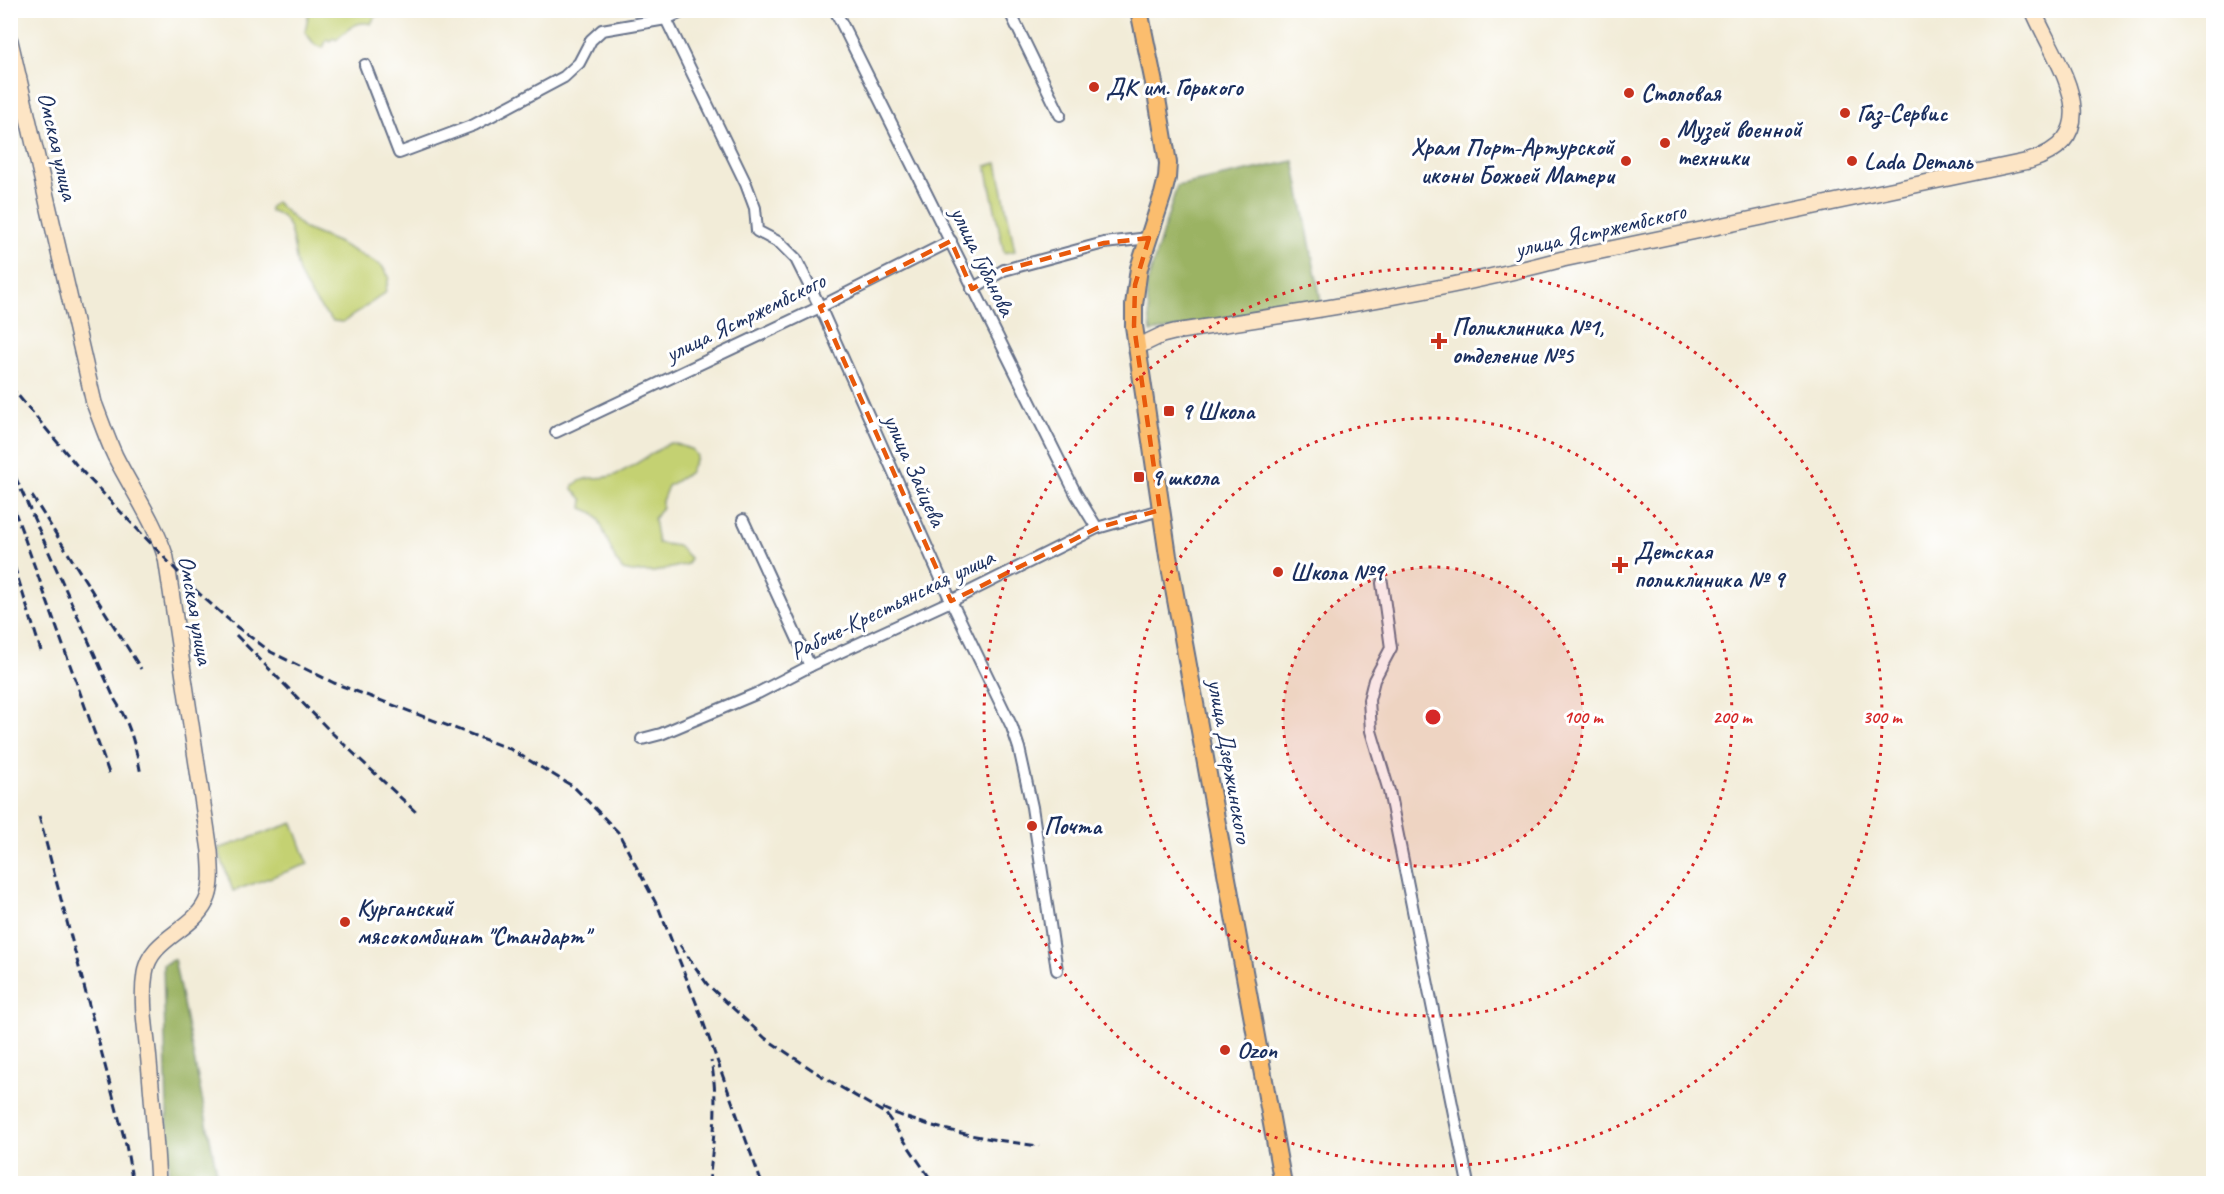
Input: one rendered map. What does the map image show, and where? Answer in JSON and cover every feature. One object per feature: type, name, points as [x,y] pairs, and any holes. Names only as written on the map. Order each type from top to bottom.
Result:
[{"type":"main road","name":"улица Дзержинского","points":[[1139,10],[1168,163],[1163,194],[1135,285],[1134,316],[1137,347],[1160,510],[1283,1184]]},
{"type":"main road","name":"улица Ястржембского","points":[[1137,347],[1174,332],[1324,309],[1504,275],[1563,259],[2046,156],[2066,139],[2073,112],[2070,89],[2032,10]]},
{"type":"main road","name":"Омская улица","points":[[10,41],[94,403],[115,456],[147,511],[165,558],[210,851],[212,878],[208,898],[199,914],[151,956],[145,971],[144,1005],[158,1184]]},
{"type":"street","points":[[365,66],[399,153],[474,125],[564,77],[579,63],[591,40],[602,30],[666,19],[686,10]]},
{"type":"street","name":"улица Губанова","points":[[835,10],[1076,494],[1097,528]]},
{"type":"street","points":[[1009,10],[1060,115]]},
{"type":"street","name":"улица Зайцева","points":[[666,19],[746,184],[755,208],[757,231],[790,250],[820,307],[951,601],[1012,727],[1032,807],[1057,970]]},
{"type":"street","points":[[972,288],[1004,270],[1025,264],[1104,243],[1149,238]]},
{"type":"street","name":"улица Ястржембского","points":[[556,432],[820,307],[951,241]]},
{"type":"street","name":"Рабоче-Крестьянская улица","points":[[642,740],[758,693],[1097,528],[1160,510]]},
{"type":"street","points":[[743,520],[810,666]]},
{"type":"street","points":[[1382,583],[1391,648],[1374,680],[1369,700],[1371,731],[1389,791],[1468,1184]]},
{"type":"highlighted area","points":[[1149,238],[1135,285],[1134,326],[1160,510],[1097,528],[951,601],[820,307],[951,241],[972,289],[1004,270],[1104,243]]},
{"type":"green space","points":[[309,10],[393,11],[375,16],[371,24],[356,25],[336,40],[327,39],[323,48],[315,45],[305,32]]},
{"type":"green space","points":[[1294,161],[1322,306],[1151,332],[1146,287],[1177,186]]},
{"type":"green space","points":[[997,163],[1015,251],[1004,253],[986,166]]},
{"type":"green space","points":[[276,202],[305,229],[337,242],[382,266],[389,277],[385,293],[343,322],[333,321],[314,300],[303,282],[289,228],[279,214],[270,211],[270,207]]},
{"type":"green space","points":[[670,443],[692,449],[697,456],[689,473],[668,486],[662,507],[654,519],[658,543],[678,546],[690,558],[688,564],[654,572],[623,570],[616,561],[599,520],[594,513],[582,508],[583,500],[573,489],[573,485],[584,479],[615,475]]},
{"type":"green space","points":[[293,823],[308,864],[233,891],[218,849]]},
{"type":"green space","points":[[174,959],[219,1183],[169,1183],[163,965]]},
{"type":"railway","points":[[10,386],[79,468],[200,595]]},
{"type":"railway","points":[[10,465],[125,718],[135,745],[141,775]]},
{"type":"railway","points":[[32,496],[141,669]]},
{"type":"railway","points":[[10,498],[110,776]]},
{"type":"railway","points":[[10,553],[41,651]]},
{"type":"railway","points":[[195,590],[237,627],[271,652],[334,683],[510,749],[574,787],[618,832],[659,909],[697,1005],[762,1184]]},
{"type":"railway","points":[[236,635],[332,733],[418,814]]},
{"type":"railway","points":[[39,816],[126,1145],[133,1184]]},
{"type":"railway","points":[[680,945],[707,984],[765,1038],[820,1075],[886,1114],[934,1184]]},
{"type":"railway","points":[[709,1184],[715,1107],[711,1061]]},
{"type":"railway","points":[[882,1108],[959,1133],[1039,1146]]},
{"type":"place","name":"ДК им. Горького","points":[[1094,87]]},
{"type":"place","name":"Столовая","points":[[1629,93]]},
{"type":"place","name":"Газ-Сервис","points":[[1845,113]]},
{"type":"place","name":"Музей военной техники","points":[[1665,143]]},
{"type":"place","name":"Храм Порт-Артурской иконы Божьей Матери","points":[[1626,161]]},
{"type":"place","name":"Lada Dеталь","points":[[1852,161]]},
{"type":"place","name":"Поликлиника №1, отделение №5","points":[[1439,341]]},
{"type":"place","name":"9 Школа","points":[[1169,411]]},
{"type":"place","name":"9 школа","points":[[1139,477]]},
{"type":"place","name":"Детская поликлиника № 9","points":[[1620,565]]},
{"type":"place","name":"Школа №9","points":[[1278,572]]},
{"type":"place","name":"Почта","points":[[1032,826]]},
{"type":"place","name":"Курганский мясокомбинат \"Стандарт\"","points":[[345,922]]},
{"type":"place","name":"Ozon","points":[[1225,1050]]}]
